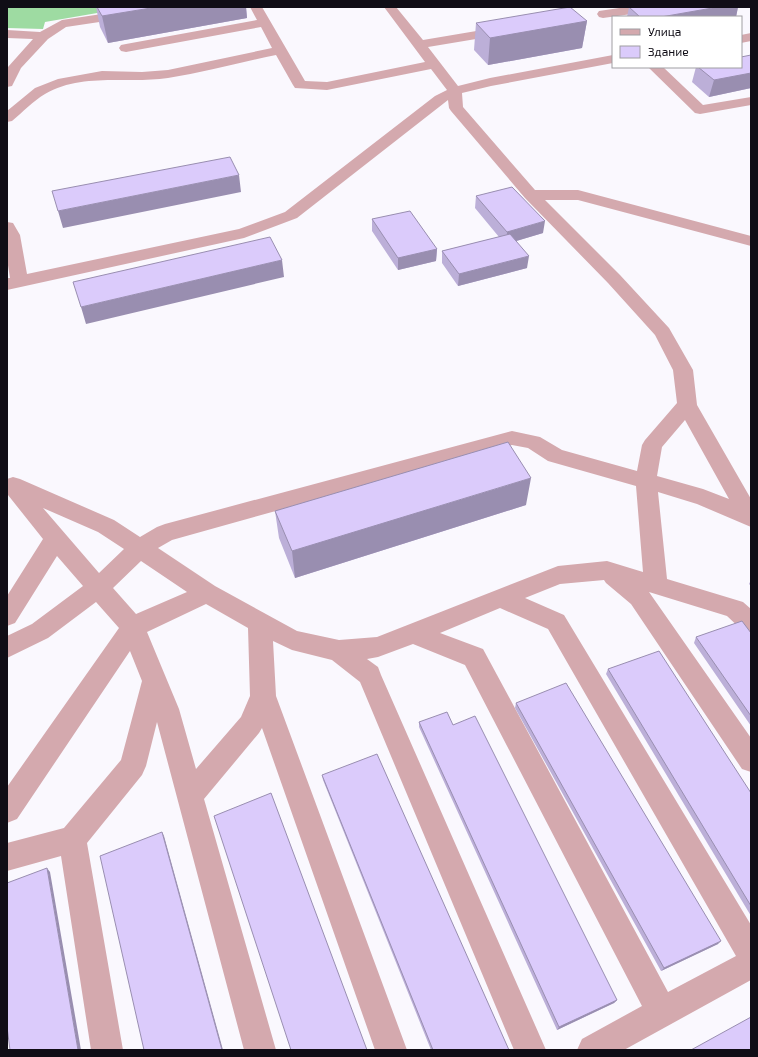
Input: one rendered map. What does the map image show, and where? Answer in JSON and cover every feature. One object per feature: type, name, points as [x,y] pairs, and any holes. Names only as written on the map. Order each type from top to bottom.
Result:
[{"type":"street","points":[[7,83],[15,67],[43,36],[62,24],[173,7]]},
{"type":"street","points":[[256,7],[300,84],[327,86],[434,64]]},
{"type":"street","points":[[390,7],[455,91],[456,108],[531,195],[614,279],[662,332],[683,370],[687,406],[750,518]]},
{"type":"street","points":[[599,11],[653,7]]},
{"type":"street","points":[[599,11],[612,24]]},
{"type":"street","points":[[126,48],[265,22]]},
{"type":"street","points":[[419,45],[518,28]]},
{"type":"street","points":[[7,34],[43,36]]},
{"type":"street","points":[[7,118],[40,91],[58,83],[102,75],[142,76],[168,74],[280,50]]},
{"type":"street","points":[[7,227],[12,235],[13,283],[244,233],[291,215],[440,99],[455,91],[490,82],[612,59]]},
{"type":"street","points":[[656,68],[700,110],[751,100]]},
{"type":"street","points":[[531,195],[578,195],[751,242]]},
{"type":"street","points":[[656,584],[646,482],[652,445],[687,406]]},
{"type":"street","points":[[7,648],[40,631],[98,588],[140,548],[165,533],[512,438],[533,442],[556,456],[703,497],[750,518]]},
{"type":"street","points":[[10,482],[106,526],[207,593],[292,640],[339,651],[378,648],[558,574],[607,570],[656,584],[735,610],[751,624]]},
{"type":"street","points":[[10,482],[133,628],[166,709],[260,1050]]},
{"type":"street","points":[[7,616],[56,538]]},
{"type":"street","points":[[607,570],[639,597],[751,760]]},
{"type":"street","points":[[7,810],[133,628],[207,593]]},
{"type":"street","points":[[500,598],[556,622],[751,953]]},
{"type":"street","points":[[260,622],[263,696],[391,1050]]},
{"type":"street","points":[[413,633],[474,657],[662,1012]]},
{"type":"street","points":[[339,651],[370,675],[530,1050]]},
{"type":"street","points":[[7,857],[72,839],[133,766],[154,682]]},
{"type":"street","points":[[190,795],[250,725],[263,696]]},
{"type":"street","points":[[72,839],[107,1050]]},
{"type":"street","points":[[593,1050],[751,964]]},
{"type":"green space","points":[[7,7],[132,7],[45,22],[43,29],[7,28]]},
{"type":"building","points":[[97,7],[157,7],[102,16]]},
{"type":"building","points":[[570,7],[587,21],[490,38],[476,23]]},
{"type":"building","points":[[629,7],[718,7],[667,16],[639,16]]},
{"type":"building","points":[[751,55],[751,73],[714,80],[699,68],[742,68],[742,57]]},
{"type":"building","points":[[230,157],[239,175],[58,211],[52,191]]},
{"type":"building","points":[[512,187],[545,221],[507,232],[476,196]]},
{"type":"building","points":[[410,211],[437,249],[398,258],[372,219]]},
{"type":"building","points":[[510,234],[529,256],[459,274],[442,251]]},
{"type":"building","points":[[270,237],[282,260],[81,307],[73,282]]},
{"type":"building","points":[[508,442],[531,478],[292,551],[275,511]]},
{"type":"building","points":[[742,621],[751,633],[751,716],[696,637]]},
{"type":"building","points":[[659,651],[751,793],[751,906],[608,669]]},
{"type":"building","points":[[566,683],[721,941],[664,968],[516,703]]},
{"type":"building","points":[[447,712],[453,725],[475,716],[617,1000],[559,1027],[419,722]]},
{"type":"building","points":[[377,754],[509,1050],[433,1050],[322,775]]},
{"type":"building","points":[[271,793],[367,1050],[291,1050],[214,816]]},
{"type":"building","points":[[162,832],[222,1050],[144,1050],[100,856]]},
{"type":"building","points":[[47,868],[78,1050],[10,1050],[7,1027],[7,883]]},
{"type":"building","points":[[751,1017],[751,1050],[691,1050]]}]
